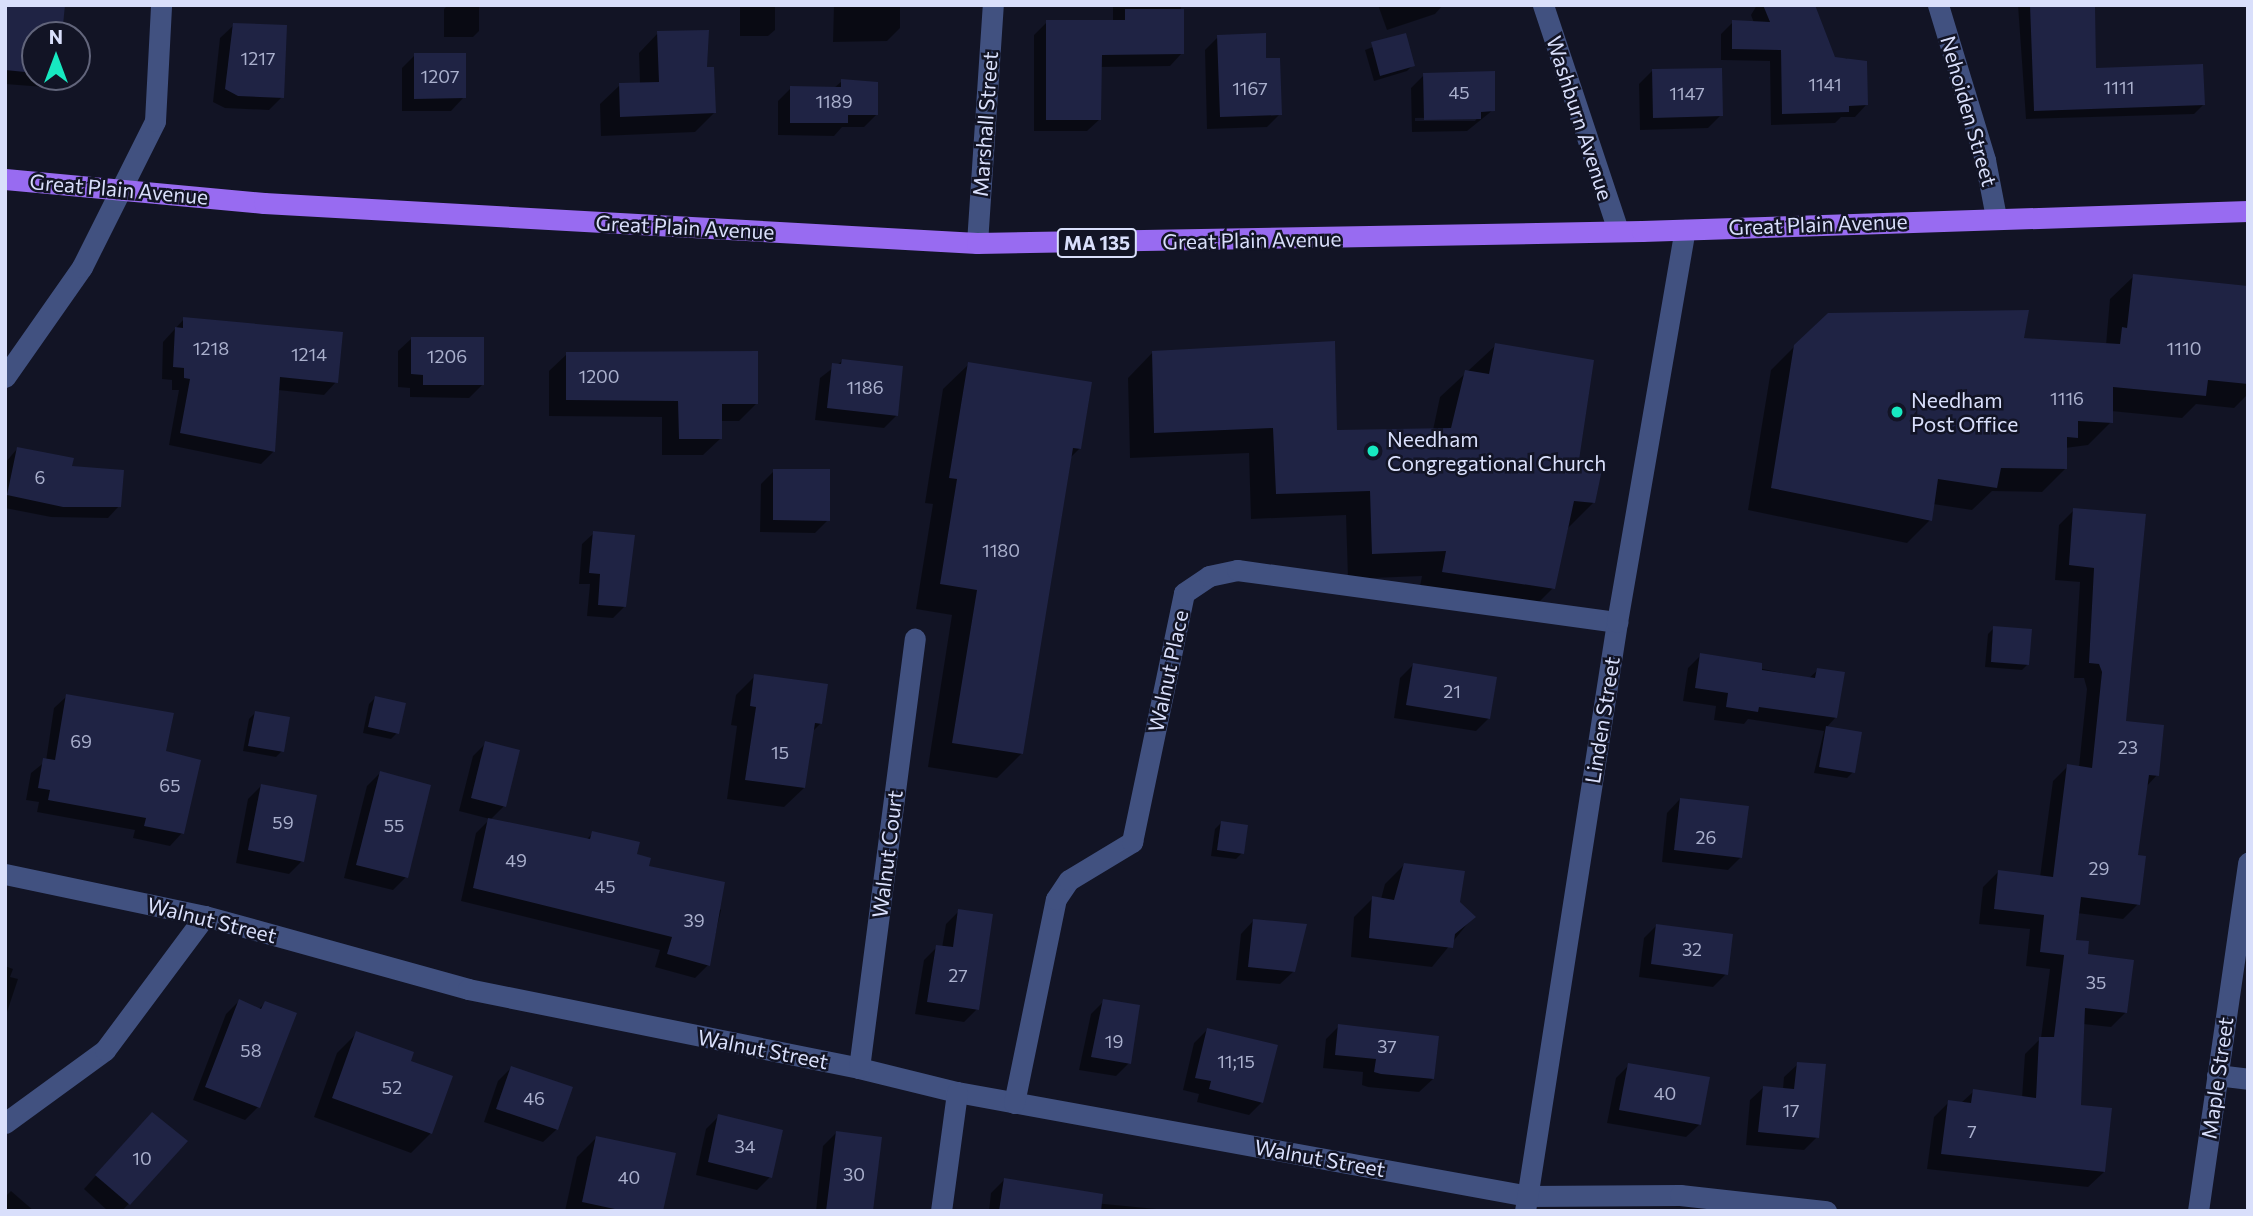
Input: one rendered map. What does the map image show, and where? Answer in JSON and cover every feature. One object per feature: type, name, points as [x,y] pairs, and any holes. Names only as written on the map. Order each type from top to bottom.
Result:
[{"type":"main road","name":"Great Plain Avenue","points":[[5,179],[264,203],[976,243],[1685,230],[1996,217],[2248,211]]},
{"type":"street","points":[[5,377],[82,267],[155,121],[161,5]]},
{"type":"street","name":"Marshall Street","points":[[976,243],[993,5]]},
{"type":"street","name":"Washburn Avenue","points":[[1543,5],[1618,231]]},
{"type":"street","name":"Nehoiden Street","points":[[1938,5],[1985,160],[1996,217]]},
{"type":"street","name":"Linden Street","points":[[1527,1204],[1617,622],[1685,230]]},
{"type":"street","name":"Walnut Place","points":[[1014,1103],[1056,899],[1069,880],[1132,842],[1184,593],[1209,576],[1237,570],[1617,622]]},
{"type":"street","name":"Walnut Court","points":[[859,1068],[915,639]]},
{"type":"street","name":"Maple Street","points":[[2198,1211],[2248,863]]},
{"type":"street","name":"Walnut Street","points":[[5,874],[205,916],[468,989],[859,1068],[957,1092],[1527,1204],[1680,1195],[1826,1211]]},
{"type":"street","points":[[5,1123],[105,1050],[205,916]]},
{"type":"street","points":[[2217,1075],[2248,1079]]},
{"type":"street","points":[[941,1211],[957,1092]]},
{"type":"building","points":[[5,5],[65,5],[63,21],[21,21],[21,72],[5,70]]},
{"type":"building","points":[[1763,5],[1815,5],[1835,57],[1867,61],[1868,105],[1849,106],[1849,112],[1782,114],[1781,50],[1732,49],[1732,20],[1770,22]]},
{"type":"building","points":[[2030,5],[2095,5],[2096,68],[2203,64],[2205,105],[2034,111]]},
{"type":"building","points":[[1125,9],[1184,9],[1184,54],[1102,55],[1101,120],[1046,120],[1046,20],[1125,20]]},
{"type":"building","points":[[233,23],[287,25],[284,98],[238,96],[225,89]]},
{"type":"building","points":[[709,30],[707,67],[714,67],[716,113],[620,117],[619,83],[659,82],[657,31]]},
{"type":"building","points":[[1266,33],[1266,58],[1280,58],[1282,115],[1220,117],[1217,35]]},
{"type":"building","points":[[1406,33],[1415,66],[1380,76],[1371,42]]},
{"type":"building","points":[[414,53],[466,53],[466,98],[414,99]]},
{"type":"building","points":[[1722,68],[1723,116],[1653,118],[1652,69]]},
{"type":"building","points":[[1495,71],[1495,111],[1481,112],[1481,119],[1424,120],[1423,73]]},
{"type":"building","points":[[841,79],[878,82],[878,115],[848,115],[848,123],[790,123],[790,86],[841,87]]},
{"type":"building","name":"Needham Post Office","points":[[2133,274],[2248,286],[2248,384],[2208,380],[2206,396],[2113,387],[2113,423],[2078,421],[2078,438],[2067,437],[2067,469],[2001,468],[1997,488],[1938,479],[1932,521],[1771,488],[1794,345],[1828,313],[2029,310],[2024,338],[2120,344],[2122,327],[2127,328]]},
{"type":"building","points":[[183,317],[343,332],[338,383],[280,377],[275,452],[180,433],[190,379],[184,378],[184,368],[173,367],[175,327],[183,328]]},
{"type":"building","points":[[411,337],[484,337],[484,385],[423,385],[423,375],[411,374]]},
{"type":"building","name":"Needham Congregational Church","points":[[1335,341],[1337,430],[1451,428],[1465,370],[1489,374],[1495,343],[1594,360],[1579,460],[1603,465],[1595,503],[1574,501],[1555,589],[1442,572],[1446,551],[1372,554],[1370,491],[1276,494],[1273,428],[1154,433],[1152,351]]},
{"type":"building","points":[[758,351],[758,404],[722,404],[722,439],[679,439],[678,401],[566,400],[566,352]]},
{"type":"building","points":[[842,359],[903,366],[898,416],[827,408],[832,363],[841,364]]},
{"type":"building","points":[[968,362],[1092,382],[1081,449],[1073,448],[1023,754],[952,743],[977,590],[940,584],[957,479],[949,478]]},
{"type":"building","points":[[17,447],[74,458],[72,466],[124,470],[121,507],[63,507],[7,495]]},
{"type":"building","points":[[773,469],[830,469],[830,521],[773,520]]},
{"type":"building","points":[[2073,508],[2146,514],[2126,721],[2164,725],[2159,776],[2149,775],[2138,855],[2146,856],[2140,905],[2081,897],[2076,940],[2089,941],[2088,954],[2134,960],[2127,1013],[2085,1008],[2081,1105],[2112,1108],[2105,1172],[1941,1154],[1948,1100],[1971,1103],[1973,1089],[2036,1098],[2039,1037],[2054,1037],[2064,955],[2040,952],[2044,915],[1994,909],[1998,870],[2053,877],[2067,764],[2092,768],[2102,672],[2099,664],[2089,663],[2094,568],[2069,565]]},
{"type":"building","points":[[593,531],[635,535],[626,607],[598,605],[600,574],[589,573]]},
{"type":"building","points":[[1993,626],[2032,629],[2029,665],[1991,662]]},
{"type":"building","points":[[1700,653],[1762,663],[1762,670],[1815,678],[1817,668],[1845,672],[1837,718],[1759,707],[1758,712],[1726,707],[1728,693],[1695,688]]},
{"type":"building","points":[[1413,663],[1497,677],[1490,719],[1406,705]]},
{"type":"building","points":[[754,674],[828,684],[822,724],[815,723],[805,788],[745,780],[756,707],[750,706]]},
{"type":"building","points":[[66,694],[174,713],[166,751],[201,760],[184,834],[144,826],[146,818],[48,800],[50,790],[38,788],[43,758],[55,760]]},
{"type":"building","points":[[375,696],[406,703],[399,734],[368,727]]},
{"type":"building","points":[[255,711],[290,717],[284,752],[248,746]]},
{"type":"building","points":[[1826,726],[1862,732],[1855,773],[1819,767]]},
{"type":"building","points":[[485,741],[520,750],[506,807],[471,798]]},
{"type":"building","points":[[380,771],[431,785],[408,878],[356,865]]},
{"type":"building","points":[[261,784],[317,795],[304,862],[248,850]]},
{"type":"building","points":[[1680,798],[1749,806],[1742,858],[1674,850]]},
{"type":"building","points":[[488,818],[590,839],[592,831],[640,842],[637,854],[651,858],[649,866],[725,882],[710,966],[667,954],[672,937],[473,888]]},
{"type":"building","points":[[1221,821],[1248,825],[1244,854],[1217,850]]},
{"type":"building","points":[[1404,863],[1465,871],[1460,902],[1476,917],[1455,934],[1453,948],[1369,938],[1372,896],[1394,900]]},
{"type":"building","points":[[958,909],[993,914],[979,1010],[927,1002],[936,945],[953,947]]},
{"type":"building","points":[[1253,919],[1307,924],[1295,972],[1248,967]]},
{"type":"building","points":[[1656,924],[1733,934],[1728,975],[1651,964]]},
{"type":"building","points":[[239,999],[261,1009],[265,1001],[297,1013],[260,1108],[205,1087]]},
{"type":"building","points":[[1103,999],[1140,1005],[1131,1064],[1091,1057]]},
{"type":"building","points":[[1338,1024],[1439,1036],[1434,1079],[1381,1074],[1374,1072],[1376,1059],[1335,1055]]},
{"type":"building","points":[[1207,1028],[1278,1045],[1263,1103],[1209,1089],[1211,1081],[1195,1078]]},
{"type":"building","points":[[356,1031],[414,1052],[411,1061],[453,1076],[432,1134],[332,1098]]},
{"type":"building","points":[[1797,1062],[1826,1064],[1819,1138],[1758,1132],[1763,1086],[1794,1089]]},
{"type":"building","points":[[1628,1063],[1710,1077],[1701,1125],[1619,1110]]},
{"type":"building","points":[[511,1066],[573,1087],[558,1130],[496,1109]]},
{"type":"building","points":[[152,1112],[188,1141],[130,1205],[95,1175]]},
{"type":"building","points":[[718,1114],[783,1130],[772,1178],[708,1162]]},
{"type":"building","points":[[836,1131],[882,1137],[873,1211],[826,1211]]},
{"type":"building","points":[[596,1136],[676,1153],[663,1211],[624,1211],[582,1202]]},
{"type":"building","points":[[1004,1178],[1103,1194],[1101,1211],[999,1211]]},
{"type":"place","name":"Needham Post Office","points":[[1897,412]]},
{"type":"place","name":"Needham Congregational Church","points":[[1373,451]]}]
